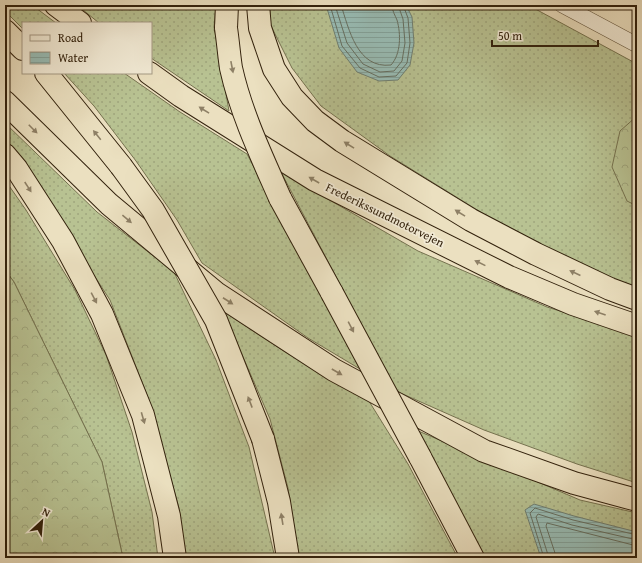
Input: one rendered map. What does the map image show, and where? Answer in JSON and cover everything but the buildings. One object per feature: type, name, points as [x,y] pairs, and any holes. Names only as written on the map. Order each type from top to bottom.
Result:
[{"type":"highway","points":[[56,5],[79,22]]},
{"type":"highway","points":[[227,5],[226,28],[231,67],[241,105],[259,151],[280,198],[473,558]]},
{"type":"highway","points":[[258,5],[260,28],[274,69],[292,97],[314,121],[471,220],[536,254],[610,289],[637,299]]},
{"type":"highway","points":[[5,31],[22,48]]},
{"type":"highway","points":[[47,74],[121,166],[153,210],[216,320],[263,438],[279,502],[288,558]]},
{"type":"highway","name":"Frederikssundmotorvejen","points":[[150,74],[181,96],[315,180],[509,277],[573,304],[637,326]]},
{"type":"highway","points":[[5,102],[108,204],[216,293],[334,370],[484,451],[574,482],[637,500]]},
{"type":"highway","points":[[5,155],[16,168],[63,241],[102,314],[143,415],[169,516],[175,558]]},
{"type":"street","points":[[562,5],[637,46]]},
{"type":"green space","points":[[5,5],[32,5],[55,22],[22,22],[22,28],[5,11]]},
{"type":"green space","points":[[77,5],[216,5],[214,27],[229,111],[152,59],[152,22],[98,22]]},
{"type":"green space","points":[[270,5],[528,5],[637,64],[637,288],[605,276],[500,224],[390,156],[321,106],[292,68],[270,24]]},
{"type":"green space","points":[[65,74],[125,74],[180,112],[247,154],[360,369],[308,338],[202,263],[177,220],[136,161],[94,106]]},
{"type":"green space","points":[[637,116],[637,150],[634,159],[637,179],[637,206],[627,201],[612,167],[620,131]]},
{"type":"green space","points":[[5,123],[97,212],[174,272],[216,360],[249,447],[275,558],[184,558],[179,508],[149,400],[110,300],[5,138]]},
{"type":"green space","points":[[281,172],[418,251],[547,307],[637,335],[637,483],[577,464],[484,430],[396,391]]},
{"type":"green space","points":[[5,180],[26,210],[75,290],[106,355],[132,432],[152,512],[158,558],[123,558],[102,462],[14,282],[5,270]]},
{"type":"green space","points":[[5,270],[14,282],[102,462],[123,558],[5,558]]},
{"type":"green space","points":[[223,311],[287,353],[367,398],[408,464],[458,558],[299,558],[288,488],[270,419]]},
{"type":"green space","points":[[416,430],[580,500],[637,513],[637,558],[484,558]]},
{"type":"water","points":[[326,5],[406,5],[412,17],[414,43],[410,65],[398,80],[379,81],[357,72],[339,48]]},
{"type":"water","points":[[534,504],[637,532],[637,558],[541,558],[525,510]]}]
